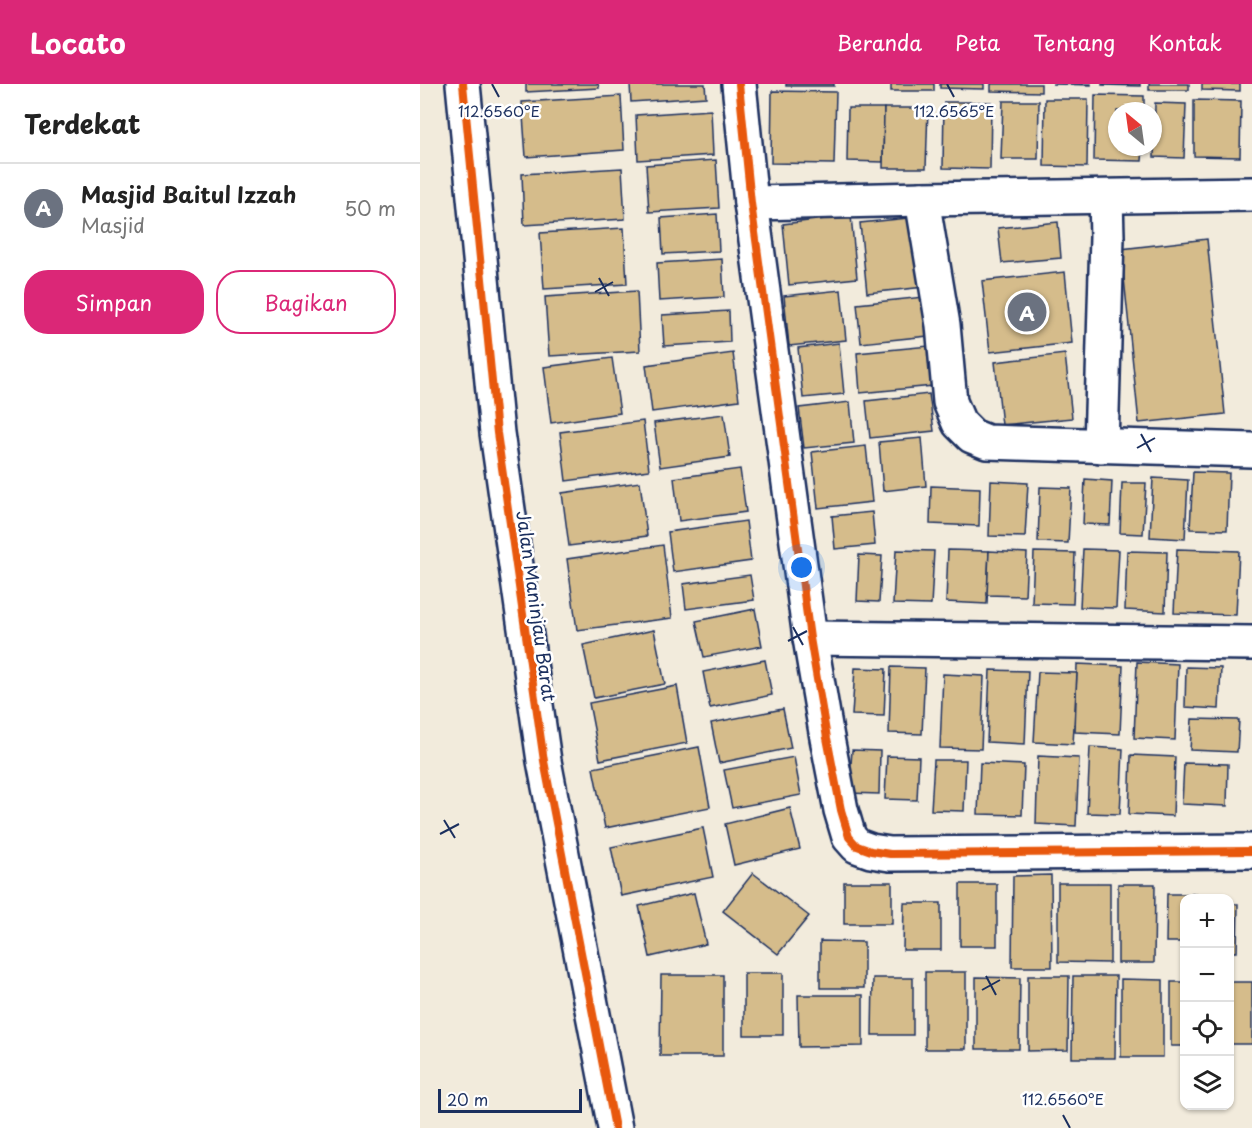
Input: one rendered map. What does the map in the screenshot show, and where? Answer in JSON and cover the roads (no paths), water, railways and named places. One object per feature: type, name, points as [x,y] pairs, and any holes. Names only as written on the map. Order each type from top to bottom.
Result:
[{"type":"street","name":"Jalan Maninjau Barat","points":[[463,84],[497,433],[542,749],[615,1128]]},
{"type":"street","points":[[739,84],[751,203],[810,638],[841,810],[849,837],[858,846],[890,854],[1252,851]]},
{"type":"street","points":[[751,203],[1252,194]]},
{"type":"street","points":[[1101,446],[1107,237],[1106,197]]},
{"type":"street","points":[[922,199],[943,325],[950,402],[959,423],[972,436],[987,442],[1252,450]]},
{"type":"street","points":[[810,638],[1252,643]]},
{"type":"place","name":"Masjid Baitul Izzah","points":[[1027,312]]}]
